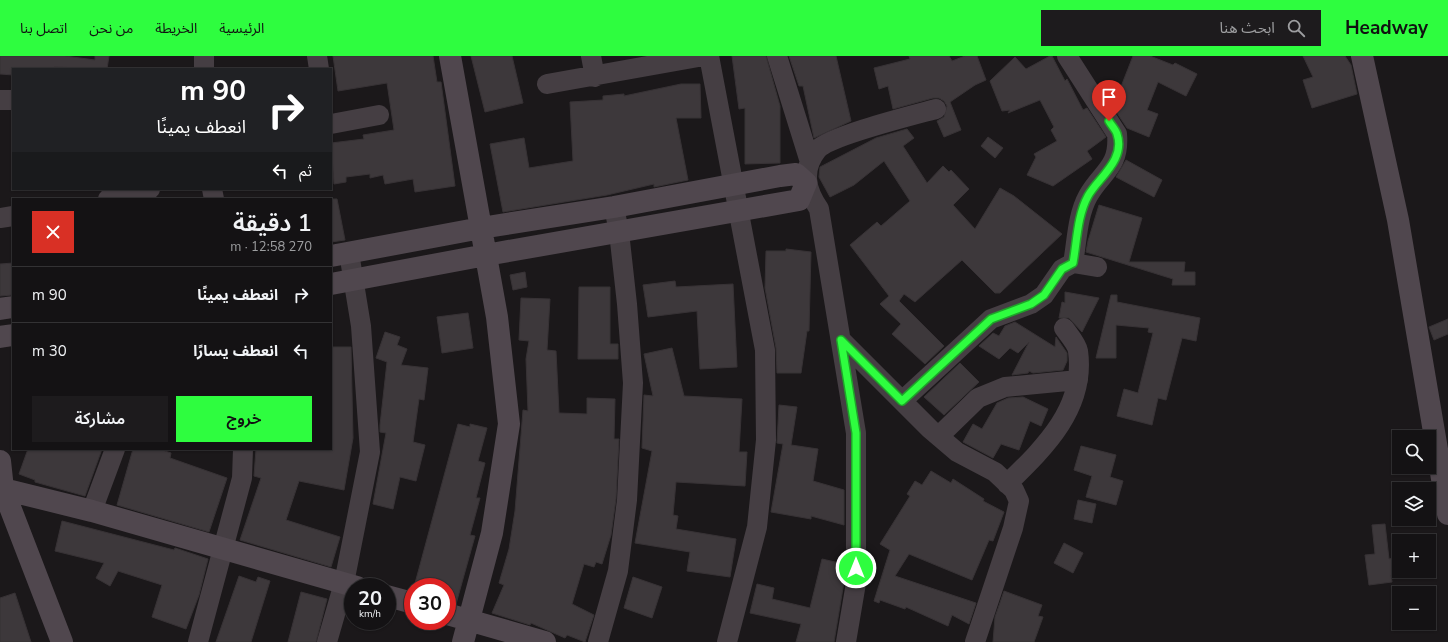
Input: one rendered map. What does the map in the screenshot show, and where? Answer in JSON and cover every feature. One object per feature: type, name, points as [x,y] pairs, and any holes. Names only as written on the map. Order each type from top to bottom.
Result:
[{"type":"street","points":[[204,56],[204,68]]},
{"type":"street","points":[[317,56],[319,68]]},
{"type":"street","points":[[450,56],[497,317],[508,424],[492,533],[463,642]]},
{"type":"street","points":[[591,56],[595,77]]},
{"type":"street","points":[[547,84],[595,77],[704,56]]},
{"type":"street","points":[[709,56],[765,350],[766,440],[756,527],[728,642]]},
{"type":"street","points":[[777,56],[819,209],[856,433],[856,583],[846,642]]},
{"type":"street","points":[[1067,56],[1117,134],[1118,145],[1113,164],[1088,196],[1081,212],[1073,263]]},
{"type":"street","points":[[1362,56],[1398,220],[1448,514]]},
{"type":"street","points":[[0,100],[12,100]]},
{"type":"street","points":[[332,284],[799,200],[818,149],[843,136],[936,109]]},
{"type":"street","points":[[332,124],[379,115]]},
{"type":"street","points":[[352,578],[370,452],[361,326],[353,281],[340,255],[481,228],[614,207],[734,183],[808,173]]},
{"type":"street","points":[[112,198],[146,190]]},
{"type":"street","points":[[598,642],[618,571],[627,500],[633,383],[620,232],[614,207]]},
{"type":"street","points":[[0,218],[12,216]]},
{"type":"street","points":[[902,401],[991,319],[1031,304],[1044,295],[1062,269],[1073,263],[1098,266]]},
{"type":"street","points":[[0,309],[12,307]]},
{"type":"street","points":[[1007,484],[1044,448],[1062,424],[1078,380],[1078,350],[1064,328]]},
{"type":"street","points":[[0,337],[12,335]]},
{"type":"street","points":[[841,340],[939,436],[957,452],[995,472],[1014,490],[1019,501],[1014,528],[975,642]]},
{"type":"street","points":[[939,436],[978,398],[1005,387],[1078,380]]},
{"type":"street","points":[[92,511],[114,450]]},
{"type":"street","points":[[198,642],[222,547],[242,478],[243,450]]},
{"type":"street","points":[[0,462],[3,489],[62,642]]},
{"type":"street","points":[[3,489],[92,511],[344,583]]},
{"type":"street","points":[[327,642],[344,602]]},
{"type":"street","points":[[456,616],[545,642]]},
{"type":"building","points":[[0,56],[65,56],[95,60],[95,56],[109,56],[107,68],[12,68],[12,75],[0,74]]},
{"type":"building","points":[[333,56],[433,56],[437,82],[441,82],[455,186],[415,192],[413,179],[385,184],[383,175],[370,178],[370,174],[346,177],[346,182],[334,184],[332,143],[364,139],[363,135],[394,130],[387,83],[338,91]]},
{"type":"building","points":[[471,56],[512,56],[523,103],[485,112]]},
{"type":"building","points":[[732,56],[766,56],[780,106],[780,163],[745,164],[745,108],[739,109]]},
{"type":"building","points":[[789,56],[836,56],[851,121],[814,138],[803,86],[799,86]]},
{"type":"building","points":[[909,56],[949,56],[952,61],[965,56],[977,56],[986,80],[975,85],[950,102],[961,130],[944,137],[937,121],[944,117],[947,106],[944,101],[939,98],[933,98],[893,109],[888,86],[879,89],[874,68],[910,59]]},
{"type":"building","points":[[1052,56],[1065,81],[1067,79],[1083,110],[1087,108],[1106,137],[1087,151],[1092,159],[1053,186],[1027,175],[1036,157],[1034,154],[1057,141],[1051,130],[1054,127],[1040,100],[1008,113],[1010,110],[1002,111],[990,81],[1015,57],[1026,69]]},
{"type":"building","points":[[1133,56],[1150,56],[1173,65],[1175,63],[1197,74],[1186,96],[1158,82],[1147,110],[1158,114],[1149,137],[1127,128],[1113,107]]},
{"type":"building","points":[[1303,56],[1345,56],[1351,65],[1357,94],[1312,108],[1303,80],[1313,77]]},
{"type":"building","points":[[681,84],[700,84],[701,118],[676,118],[688,180],[654,187],[654,184],[607,195],[503,212],[490,144],[524,138],[529,168],[573,161],[570,102],[603,100],[603,96],[624,94],[624,96]]},
{"type":"building","points":[[907,129],[914,138],[903,146],[927,183],[943,166],[949,172],[951,170],[969,189],[953,205],[975,229],[1000,188],[1014,196],[1062,234],[1000,293],[995,293],[962,260],[915,302],[904,294],[899,301],[944,346],[925,364],[892,334],[901,324],[880,304],[889,296],[850,245],[877,222],[881,226],[910,201],[884,161],[854,185],[830,197],[819,177],[820,167],[876,138]]},
{"type":"building","points":[[988,137],[1003,148],[995,158],[981,146]]},
{"type":"building","points":[[1126,160],[1162,180],[1154,197],[1116,177]]},
{"type":"building","points":[[332,199],[337,199],[345,240],[332,242]]},
{"type":"building","points":[[1099,205],[1142,218],[1129,262],[1185,262],[1184,272],[1195,272],[1195,285],[1172,285],[1173,279],[1086,252]]},
{"type":"building","points":[[786,249],[811,252],[809,331],[807,331],[801,373],[777,373],[776,348],[765,288],[766,251],[786,251]]},
{"type":"building","points":[[12,263],[12,295],[0,296],[0,264]]},
{"type":"building","points":[[525,272],[527,287],[513,290],[510,275]]},
{"type":"building","points":[[675,281],[676,287],[733,284],[737,367],[700,369],[697,311],[648,317],[643,285]]},
{"type":"building","points":[[579,287],[610,287],[610,344],[618,344],[618,359],[578,359]]},
{"type":"building","points":[[1065,292],[1099,298],[1082,332],[1069,318],[1059,318],[1062,302],[1065,303]]},
{"type":"building","points":[[1111,295],[1117,295],[1117,302],[1200,318],[1196,341],[1182,338],[1166,400],[1158,398],[1152,425],[1117,416],[1124,389],[1138,393],[1153,333],[1148,332],[1149,328],[1116,325],[1116,358],[1096,358]]},
{"type":"building","points":[[521,298],[550,299],[547,350],[556,351],[559,413],[587,414],[587,398],[615,399],[614,439],[619,439],[616,499],[611,535],[602,564],[596,562],[594,567],[584,564],[572,604],[594,615],[585,642],[567,635],[565,638],[531,623],[530,625],[492,613],[504,585],[499,583],[509,549],[515,511],[523,410],[528,411],[526,359],[529,341],[519,340]]},
{"type":"building","points":[[468,313],[473,348],[442,353],[437,317]]},
{"type":"building","points":[[1448,319],[1448,334],[1434,340],[1429,327]]},
{"type":"building","points":[[1015,322],[1055,347],[1056,337],[1067,353],[1067,361],[1063,370],[1033,373],[1029,371],[1028,373],[1012,375],[1029,342],[1018,353],[1010,348],[999,359],[979,346],[993,333],[999,336],[1005,326]]},
{"type":"building","points":[[385,332],[400,337],[397,345],[407,349],[401,365],[428,368],[424,400],[419,399],[413,442],[425,445],[416,481],[400,477],[393,509],[373,504],[386,433],[380,432],[380,425],[387,362],[376,358]]},
{"type":"building","points":[[332,347],[351,347],[353,438],[344,490],[299,481],[286,520],[340,537],[331,567],[240,540],[261,478],[254,476],[256,450],[332,450]]},
{"type":"building","points":[[672,348],[684,396],[742,399],[739,452],[747,452],[745,486],[676,482],[673,515],[678,516],[676,529],[736,539],[730,577],[687,571],[690,552],[635,543],[652,451],[642,448],[644,395],[653,396],[644,354]]},
{"type":"building","points":[[960,363],[979,382],[944,415],[924,397]]},
{"type":"building","points":[[1023,397],[1048,409],[1041,426],[1030,421],[1019,450],[1001,444],[993,458],[963,442],[973,424],[982,429],[997,403],[1008,398]]},
{"type":"building","points":[[779,405],[797,407],[791,445],[818,449],[813,481],[844,490],[844,525],[811,516],[811,519],[771,512],[783,444],[777,443]]},
{"type":"building","points":[[458,424],[470,427],[470,424],[487,428],[478,461],[485,463],[476,498],[480,498],[470,535],[475,536],[456,604],[456,578],[416,578]]},
{"type":"building","points":[[1081,446],[1116,455],[1110,477],[1123,481],[1116,505],[1086,497],[1092,476],[1074,470]]},
{"type":"building","points":[[28,450],[102,450],[85,496],[35,482],[35,480],[19,474]]},
{"type":"building","points":[[133,450],[162,450],[171,453],[170,458],[227,478],[209,532],[117,505]]},
{"type":"building","points":[[931,471],[951,483],[953,479],[984,499],[983,501],[1004,512],[993,541],[989,540],[972,580],[909,554],[895,576],[976,603],[969,624],[952,615],[948,626],[906,607],[905,609],[880,600],[879,603],[874,601],[890,550],[880,544],[910,496],[907,494],[915,481],[922,485]]},
{"type":"building","points":[[1078,500],[1096,504],[1092,523],[1074,519]]},
{"type":"building","points":[[62,521],[174,550],[175,548],[208,559],[199,595],[186,629],[152,617],[162,585],[118,571],[110,586],[96,578],[104,563],[55,551]]},
{"type":"building","points":[[1385,524],[1389,559],[1392,558],[1392,582],[1369,585],[1365,555],[1375,554],[1372,525]]},
{"type":"building","points":[[1064,543],[1083,553],[1073,573],[1054,563]]},
{"type":"building","points":[[822,559],[844,564],[844,582],[834,642],[796,642],[801,624],[750,613],[757,584],[774,588],[772,599],[810,608]]},
{"type":"building","points":[[239,576],[256,582],[258,577],[270,581],[251,642],[216,642]]},
{"type":"building","points":[[633,577],[662,587],[652,618],[624,608]]},
{"type":"building","points":[[1004,591],[1042,605],[1038,616],[1043,617],[1034,642],[993,642],[995,617]]},
{"type":"building","points":[[301,592],[327,599],[316,642],[288,642]]},
{"type":"building","points":[[15,593],[31,642],[0,642],[0,598]]},
{"type":"route","points":[[856,568],[856,433],[841,340],[902,401],[991,319],[1031,304],[1044,295],[1062,269],[1073,263],[1081,212],[1088,196],[1113,164],[1118,145],[1117,134],[1109,121]]}]
